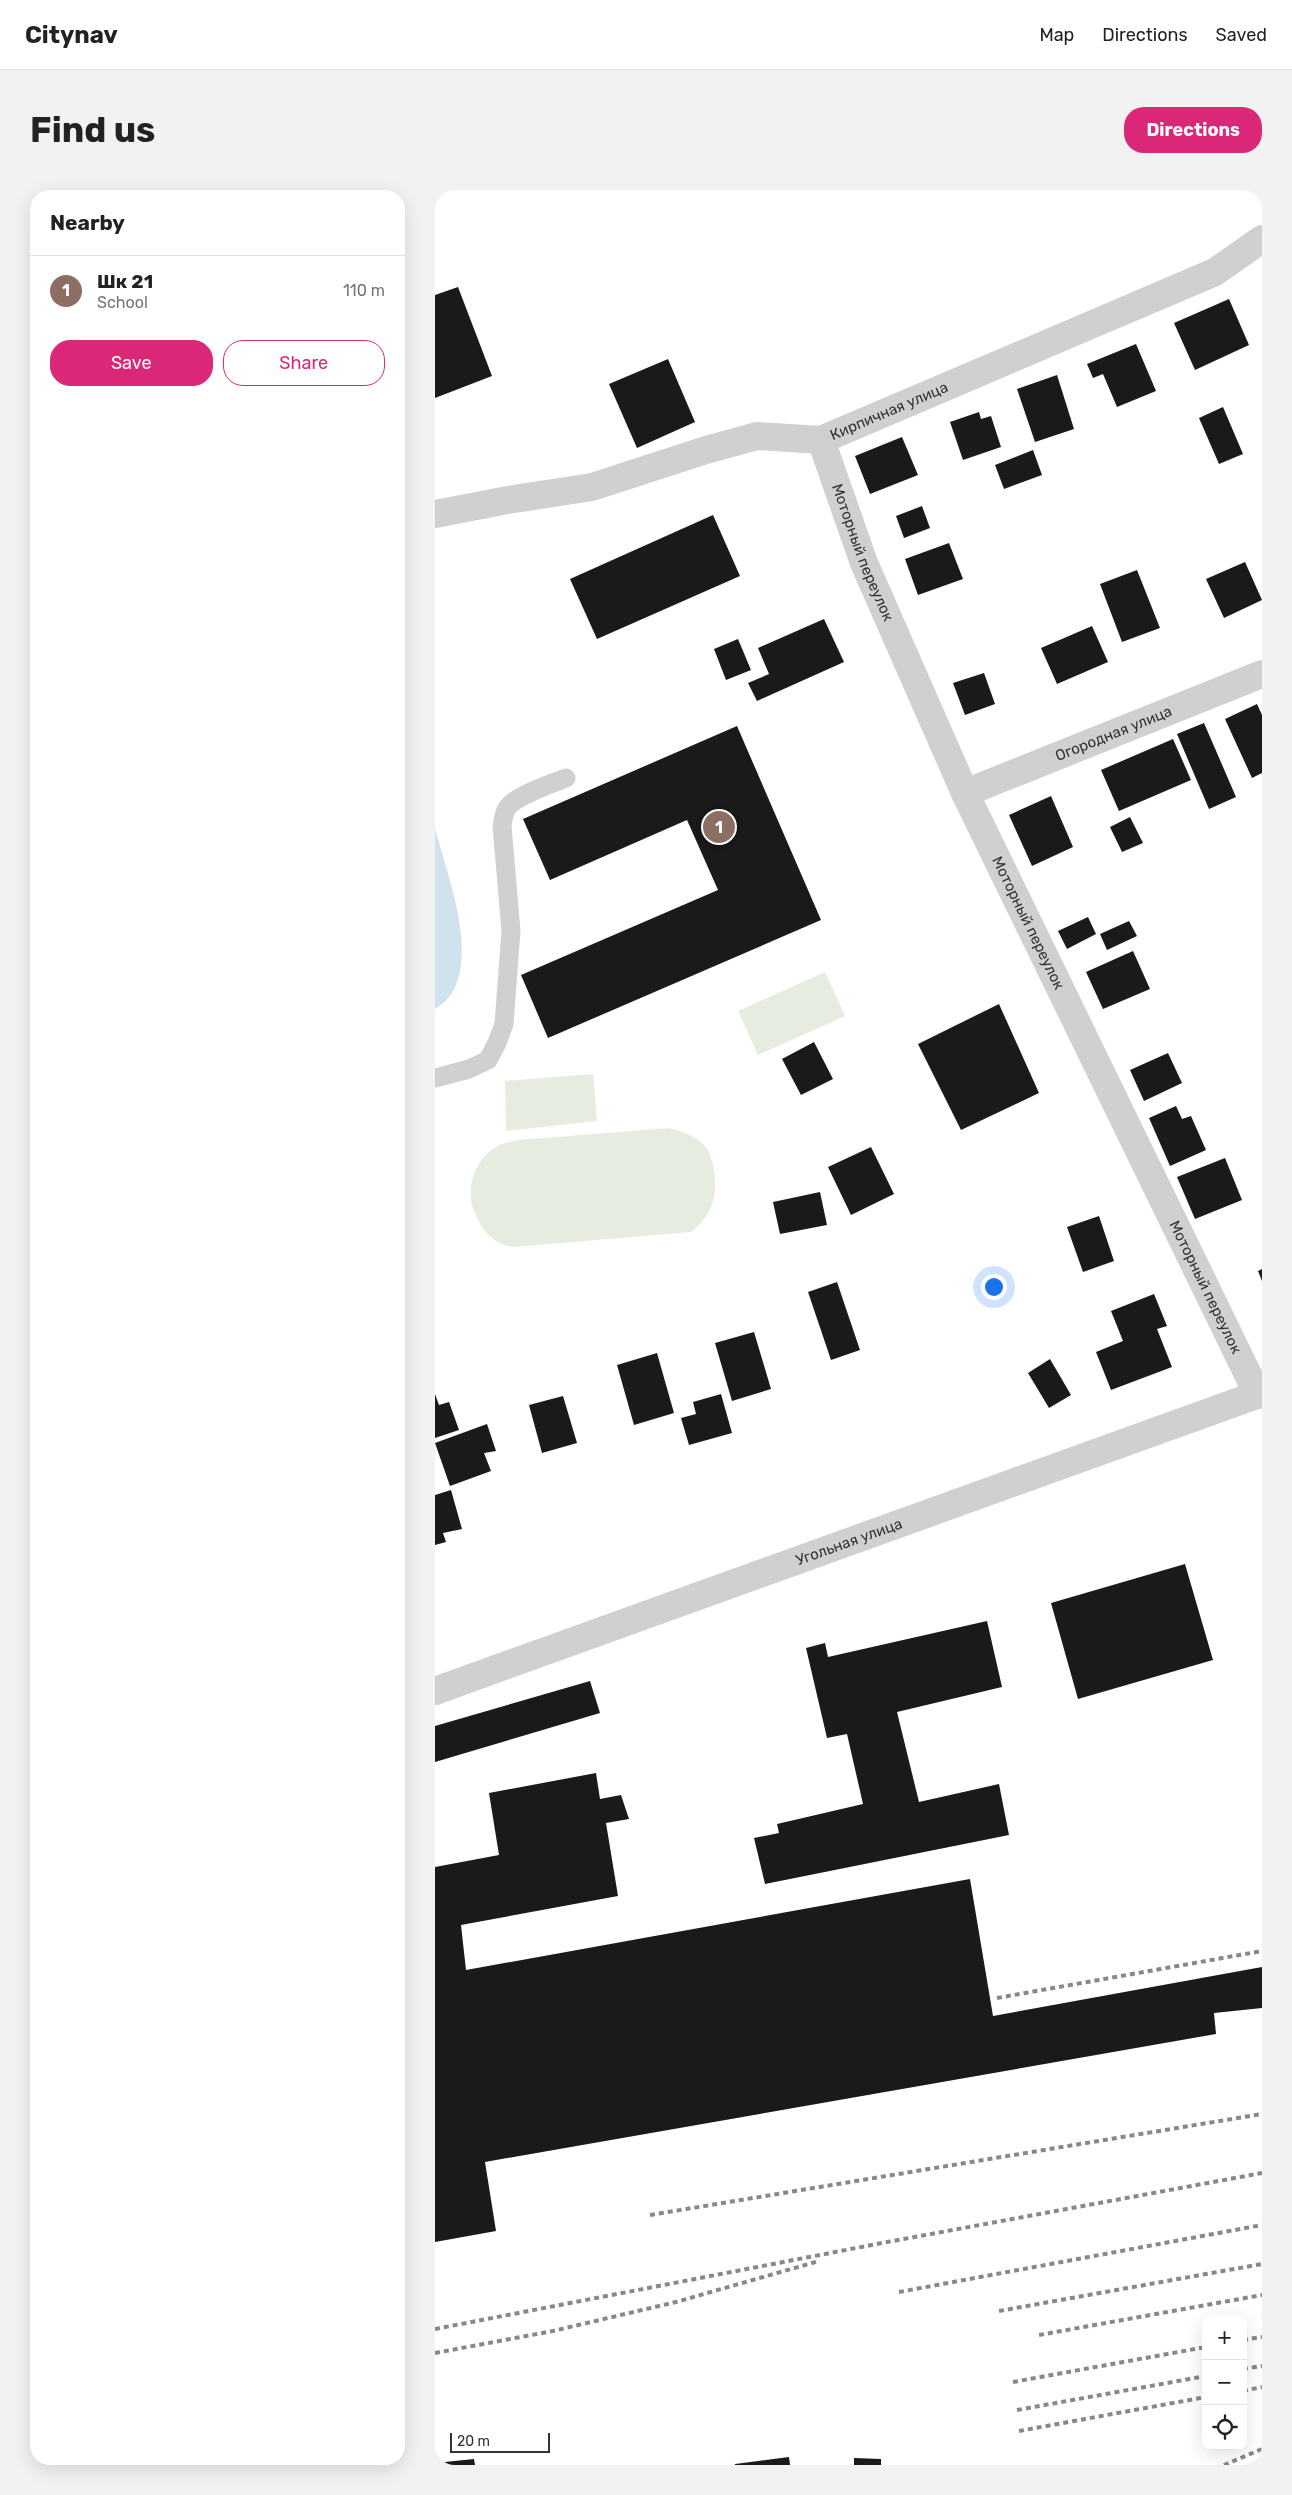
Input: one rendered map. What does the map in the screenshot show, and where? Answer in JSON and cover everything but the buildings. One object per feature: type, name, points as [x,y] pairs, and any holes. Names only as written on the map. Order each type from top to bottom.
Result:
[{"type":"street","name":"Кирпичная улица","points":[[435,514],[591,487],[705,450],[757,436],[821,440],[1215,272],[1262,240]]},
{"type":"street","name":"Моторный переулок","points":[[821,440],[864,563],[965,793],[1260,1394]]},
{"type":"street","name":"Огородная улица","points":[[965,793],[1262,674]]},
{"type":"street","name":"Угольная улица","points":[[435,1691],[1260,1394]]},
{"type":"lane","points":[[435,1078],[469,1069],[488,1060],[497,1043],[504,1024],[511,931],[502,826],[504,815],[508,806],[520,798],[566,778]]},
{"type":"shaded area","points":[[825,972],[845,1016],[758,1055],[738,1011]]},
{"type":"shaded area","points":[[593,1074],[597,1121],[506,1131],[505,1081]]},
{"type":"shaded area","points":[[670,1128],[689,1135],[705,1146],[713,1165],[715,1189],[712,1205],[704,1219],[691,1232],[514,1247],[500,1243],[489,1235],[484,1230],[474,1211],[471,1202],[471,1184],[477,1167],[489,1152],[502,1144],[525,1139]]},
{"type":"water","points":[[435,829],[455,898],[462,951],[459,975],[451,994],[435,1009]]},
{"type":"railway","points":[[997,1998],[1262,1951]]},
{"type":"railway","points":[[650,2215],[1262,2114]]},
{"type":"railway","points":[[435,2329],[882,2243],[1262,2173]]},
{"type":"railway","points":[[899,2292],[1262,2225]]},
{"type":"railway","points":[[435,2353],[553,2331],[676,2302],[819,2261]]},
{"type":"railway","points":[[999,2311],[1262,2264]]},
{"type":"railway","points":[[1039,2335],[1262,2295]]},
{"type":"railway","points":[[1247,2339],[1262,2337]]},
{"type":"railway","points":[[1013,2382],[1202,2348]]},
{"type":"railway","points":[[1247,2368],[1262,2366]]},
{"type":"railway","points":[[1017,2410],[1202,2377]]},
{"type":"railway","points":[[1247,2390],[1262,2387]]},
{"type":"railway","points":[[1019,2431],[1202,2398]]},
{"type":"railway","points":[[1224,2465],[1262,2449]]},
{"type":"place","name":"Шк 21","points":[[719,827]]}]
